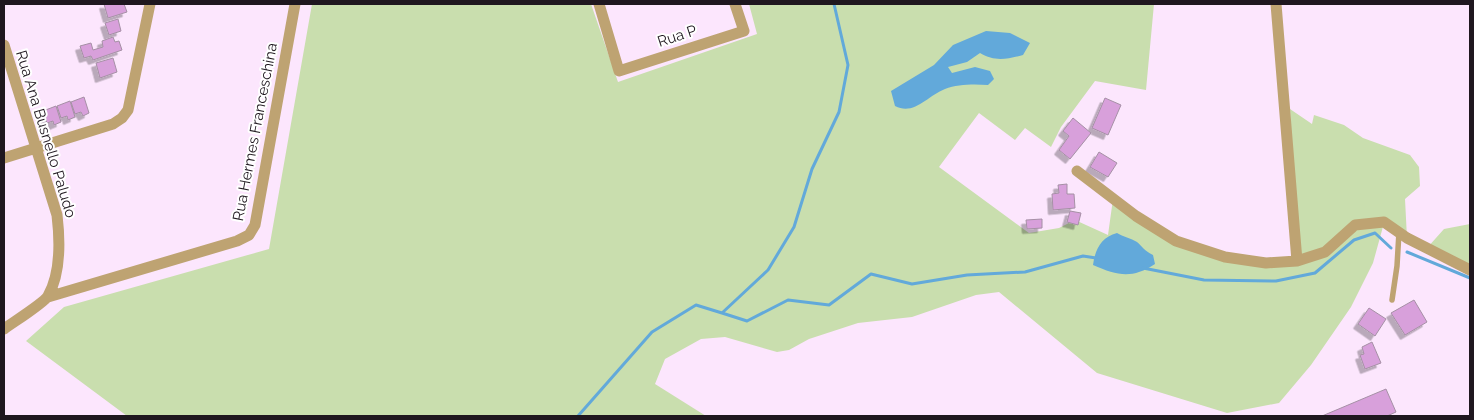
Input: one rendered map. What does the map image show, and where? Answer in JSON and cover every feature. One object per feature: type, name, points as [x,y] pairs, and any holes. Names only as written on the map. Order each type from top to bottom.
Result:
[{"type":"street","points":[[4,158],[113,124],[122,118],[128,110],[150,4]]},
{"type":"street","name":"Rua Hermes Franceschina","points":[[48,297],[249,236],[255,225],[295,4]]},
{"type":"street","name":"Rua P","points":[[599,4],[619,71],[744,31],[735,4]]},
{"type":"street","points":[[1276,4],[1296,261]]},
{"type":"street","name":"Rua Ana Busnello Paludo","points":[[4,45],[57,215],[60,236],[58,261],[48,297]]},
{"type":"street","points":[[1077,171],[1136,216],[1176,241],[1225,257],[1266,262],[1296,261],[1325,252],[1355,225],[1384,222],[1470,270]]},
{"type":"street","points":[[4,329],[48,297]]},
{"type":"lane","points":[[1392,300],[1398,266],[1399,232]]},
{"type":"green space","points":[[312,4],[591,4],[618,82],[757,34],[749,4],[1154,4],[1146,90],[1095,81],[1061,127],[1051,147],[1025,128],[1015,140],[979,113],[939,167],[1029,233],[1059,228],[1075,220],[1108,235],[1113,199],[1176,241],[1225,257],[1296,261],[1290,109],[1312,124],[1314,115],[1344,125],[1363,138],[1410,155],[1419,167],[1420,186],[1405,199],[1407,238],[1384,223],[1373,263],[1351,307],[1311,365],[1279,403],[1227,413],[1097,373],[999,292],[976,295],[912,317],[858,323],[809,339],[789,350],[777,352],[725,337],[701,339],[665,359],[655,384],[706,416],[127,416],[26,341],[64,307],[269,249]]},
{"type":"green space","points":[[1470,224],[1470,270],[1427,248],[1444,229]]},
{"type":"water","points":[[986,31],[1010,33],[1030,43],[1023,55],[996,59],[980,53],[967,62],[948,67],[952,73],[975,67],[990,71],[994,79],[988,85],[955,86],[938,92],[920,104],[908,109],[895,106],[891,91],[934,65],[953,45]]},
{"type":"water","points":[[1117,233],[1137,242],[1153,255],[1155,264],[1132,274],[1110,272],[1093,265],[1095,254],[1103,241]]},
{"type":"building","points":[[104,4],[124,4],[127,12],[108,18]]},
{"type":"building","points":[[118,19],[121,31],[109,35],[105,23]]},
{"type":"building","points":[[113,37],[115,42],[119,41],[122,50],[93,60],[91,56],[84,58],[80,46],[91,43],[93,50],[103,47],[102,41]]},
{"type":"building","points":[[113,58],[117,72],[100,78],[96,63]]},
{"type":"building","points":[[84,97],[89,113],[83,116],[81,112],[75,114],[71,102]]},
{"type":"building","points":[[1105,98],[1121,105],[1108,135],[1092,128]]},
{"type":"building","points":[[70,101],[75,117],[68,120],[67,116],[61,118],[57,106]]},
{"type":"building","points":[[56,106],[61,122],[54,125],[53,121],[47,123],[43,111]]},
{"type":"building","points":[[1073,118],[1091,133],[1070,159],[1059,150],[1069,136],[1063,131]]},
{"type":"building","points":[[1099,152],[1117,163],[1108,177],[1090,167]]},
{"type":"building","points":[[1067,184],[1067,194],[1074,194],[1075,208],[1053,210],[1052,194],[1059,193],[1058,185]]},
{"type":"building","points":[[1070,211],[1081,213],[1078,225],[1067,222]]},
{"type":"building","points":[[1042,219],[1042,228],[1027,229],[1026,220]]},
{"type":"building","points":[[1414,300],[1427,322],[1405,335],[1391,313]]},
{"type":"building","points":[[1369,308],[1386,319],[1375,336],[1358,324]]},
{"type":"building","points":[[1372,342],[1381,363],[1365,369],[1360,355],[1364,354],[1362,347]]},
{"type":"building","points":[[1386,389],[1396,412],[1387,416],[1322,416]]},
{"type":"waterway","points":[[578,416],[652,332],[696,305],[722,313],[768,270],[794,227],[812,169],[839,112],[848,65],[834,4]]},
{"type":"waterway","points":[[1143,268],[1204,280],[1276,281],[1315,273],[1354,240],[1375,233],[1391,248]]},
{"type":"waterway","points":[[1407,252],[1470,278]]},
{"type":"waterway","points":[[722,313],[747,321],[788,300],[829,305],[871,274],[912,284],[967,275],[1025,272],[1083,256],[1096,258]]}]
